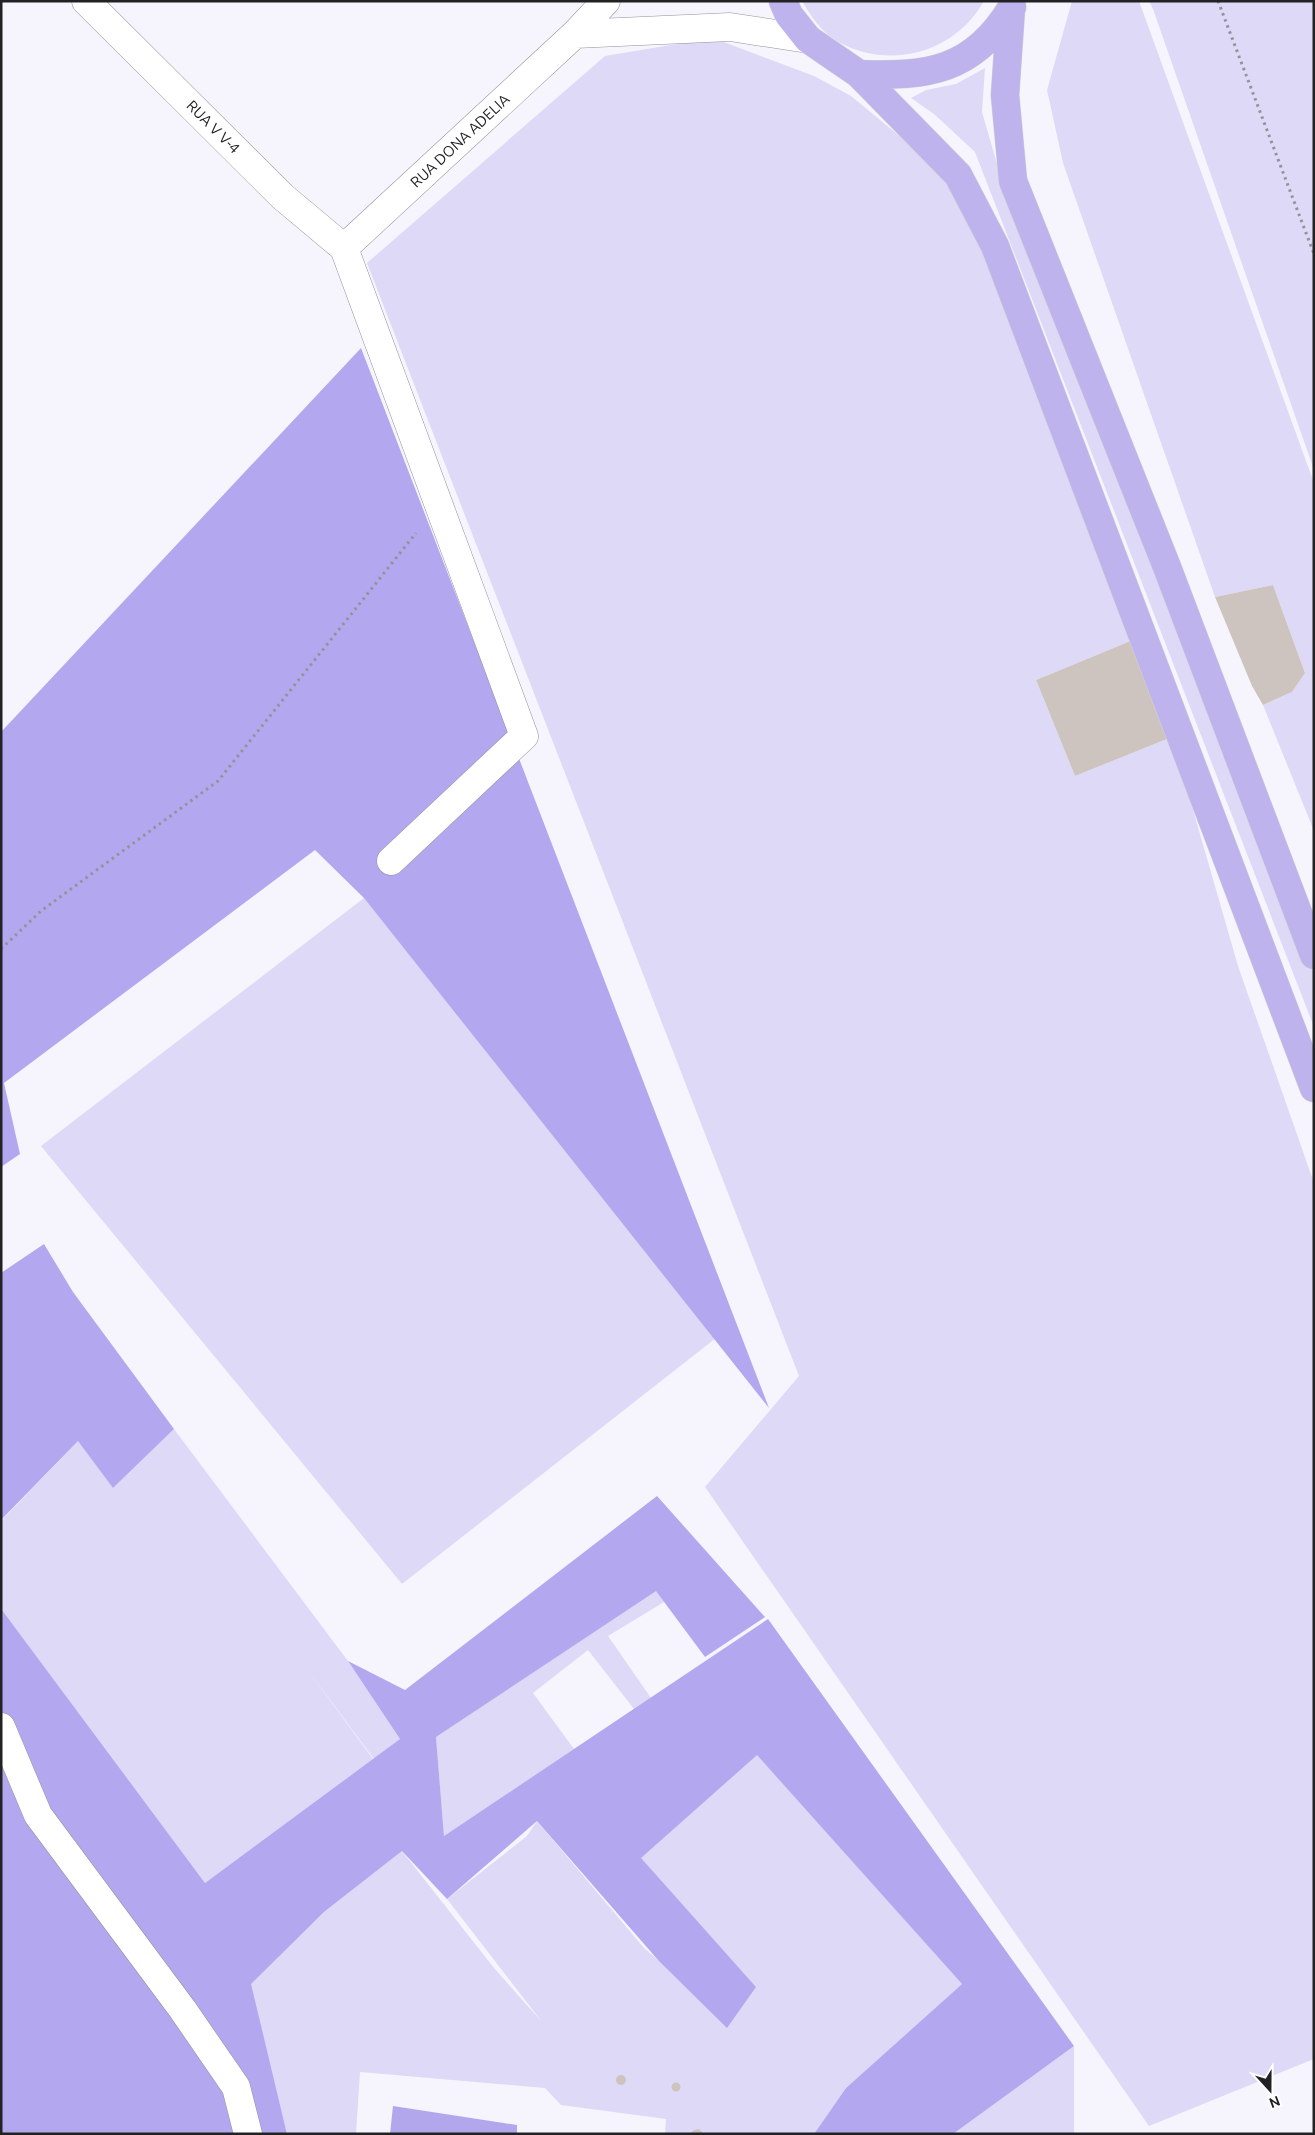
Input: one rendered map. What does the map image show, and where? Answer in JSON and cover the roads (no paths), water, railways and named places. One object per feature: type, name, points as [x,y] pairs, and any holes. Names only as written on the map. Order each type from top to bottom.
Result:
[{"type":"main road","points":[[782,1],[789,15],[808,39],[859,74],[958,175],[995,246],[1314,1088]]},
{"type":"main road","points":[[859,74],[905,76],[927,73],[948,66],[967,56],[985,42],[1000,26],[1013,5]]},
{"type":"main road","points":[[1013,5],[1005,95],[1012,181],[1167,567],[1314,955]]},
{"type":"street","name":"RUA V V-4","points":[[86,1],[283,196],[344,248]]},
{"type":"street","points":[[114,28],[115,1]]},
{"type":"street","points":[[575,34],[606,1]]},
{"type":"street","points":[[575,34],[730,27],[808,39]]},
{"type":"street","name":"RUA DONA ADELIA","points":[[344,248],[575,34]]},
{"type":"street","points":[[344,248],[524,736],[391,861]]},
{"type":"street","points":[[1,1727],[38,1815],[236,2087],[248,2134]]}]
